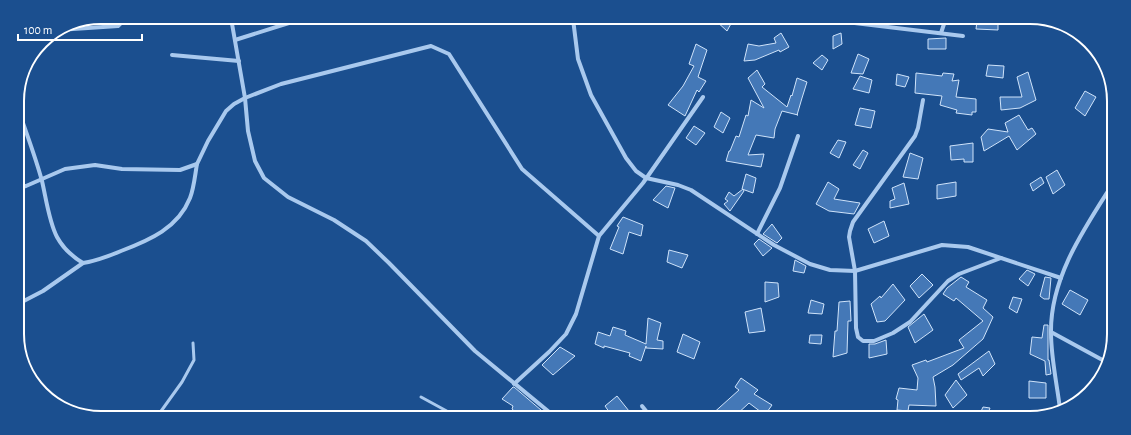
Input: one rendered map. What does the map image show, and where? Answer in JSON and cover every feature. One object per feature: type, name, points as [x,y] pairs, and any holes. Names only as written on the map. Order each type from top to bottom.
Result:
[{"type":"street","points":[[76,29],[118,26],[120,24]]},
{"type":"street","points":[[232,24],[245,98],[248,131],[255,161],[264,178],[288,197],[334,220],[366,241],[390,263],[475,351],[548,411]]},
{"type":"street","points":[[235,40],[286,24]]},
{"type":"street","points":[[574,24],[578,59],[591,95],[626,158],[636,171],[646,178],[678,185],[691,190],[757,234],[810,264],[830,270],[855,271],[942,245],[968,247],[1061,278]]},
{"type":"street","points":[[864,24],[963,36]]},
{"type":"street","points":[[941,33],[944,24]]},
{"type":"street","points":[[24,301],[43,291],[83,263],[99,259],[137,245],[154,237],[170,226],[180,215],[190,197],[197,164],[208,141],[226,111],[234,104],[245,98],[281,84],[431,46],[449,54],[522,169],[599,236]]},
{"type":"street","points":[[172,56],[238,61]]},
{"type":"street","points":[[514,384],[566,334],[572,323],[599,236],[643,184],[703,97]]},
{"type":"street","points":[[923,100],[915,136],[853,222],[850,230],[849,237],[855,271],[856,328],[858,337],[863,341],[874,341],[893,333],[910,322],[948,281],[959,274],[1001,258]]},
{"type":"street","points":[[24,127],[41,179],[51,224],[57,237],[65,248],[76,259],[83,263]]},
{"type":"street","points":[[757,234],[780,188],[798,136]]},
{"type":"street","points":[[24,186],[65,169],[95,165],[122,169],[180,170],[197,164]]},
{"type":"street","points":[[1060,405],[1051,332],[1053,305],[1061,278],[1081,234],[1107,193]]},
{"type":"street","points":[[1051,332],[1102,360]]},
{"type":"street","points":[[642,406],[646,411]]},
{"type":"lane","points":[[161,411],[182,382],[194,360],[193,343]]},
{"type":"lane","points":[[421,398],[446,411]]},
{"type":"building","points":[[719,24],[731,24],[727,31]]},
{"type":"building","points":[[977,24],[998,24],[998,30],[976,29]]},
{"type":"building","points":[[781,33],[789,47],[780,52],[779,50],[755,60],[744,61],[748,44],[759,46],[776,43],[774,38]]},
{"type":"building","points":[[841,33],[842,44],[833,49],[833,36]]},
{"type":"building","points":[[946,38],[946,49],[928,49],[928,39]]},
{"type":"building","points":[[696,44],[707,50],[698,77],[706,81],[699,92],[697,90],[685,116],[668,105],[683,86],[694,66],[689,64]]},
{"type":"building","points":[[858,54],[869,59],[863,74],[851,73]]},
{"type":"building","points":[[822,55],[828,60],[822,70],[813,63]]},
{"type":"building","points":[[988,65],[1004,66],[1003,78],[986,76]]},
{"type":"building","points":[[757,70],[765,84],[762,87],[787,107],[797,78],[807,82],[797,115],[782,111],[775,129],[774,138],[756,135],[748,155],[764,154],[761,167],[726,161],[736,136],[739,137],[746,115],[748,116],[751,100],[764,108],[748,78]]},
{"type":"building","points":[[1028,72],[1036,100],[1020,108],[1001,110],[1000,97],[1022,97],[1017,77]]},
{"type":"building","points":[[916,73],[942,76],[943,73],[954,74],[952,81],[959,80],[956,97],[976,99],[976,112],[972,112],[972,115],[956,113],[957,110],[940,105],[942,96],[915,93]]},
{"type":"building","points":[[897,74],[909,77],[905,87],[896,85]]},
{"type":"building","points":[[860,76],[872,80],[869,93],[853,89]]},
{"type":"building","points":[[1085,91],[1096,97],[1085,116],[1075,108]]},
{"type":"building","points":[[860,108],[875,111],[871,128],[855,125]]},
{"type":"building","points":[[721,112],[730,118],[723,133],[714,127]]},
{"type":"building","points":[[1019,115],[1028,130],[1032,128],[1036,134],[1017,150],[1009,136],[984,151],[981,137],[988,129],[1008,132],[1005,123]]},
{"type":"building","points":[[694,126],[705,133],[696,145],[686,138]]},
{"type":"building","points":[[838,140],[846,142],[839,158],[830,153]]},
{"type":"building","points":[[973,143],[973,162],[964,162],[964,159],[951,160],[950,146]]},
{"type":"building","points":[[863,150],[868,153],[860,169],[853,165]]},
{"type":"building","points":[[910,153],[923,158],[918,179],[903,177]]},
{"type":"building","points":[[1057,170],[1065,185],[1053,194],[1046,177]]},
{"type":"building","points":[[746,174],[756,178],[753,193],[742,189]]},
{"type":"building","points":[[1041,177],[1044,183],[1033,191],[1030,184]]},
{"type":"building","points":[[828,182],[839,189],[834,199],[860,203],[854,214],[829,211],[816,204]]},
{"type":"building","points":[[956,182],[956,196],[937,199],[937,185]]},
{"type":"building","points":[[904,183],[909,204],[890,208],[890,201],[895,199],[892,188]]},
{"type":"building","points":[[666,186],[675,188],[668,208],[653,200]]},
{"type":"building","points":[[743,189],[744,191],[730,211],[724,204],[728,201],[725,199],[729,192],[734,196]]},
{"type":"building","points":[[623,217],[643,225],[641,236],[629,232],[623,254],[610,249],[619,227],[617,226]]},
{"type":"building","points":[[884,221],[889,236],[874,243],[868,229]]},
{"type":"building","points":[[772,224],[782,238],[777,243],[763,234]]},
{"type":"building","points":[[759,239],[772,248],[763,256],[754,244]]},
{"type":"building","points":[[669,250],[688,255],[682,268],[667,262]]},
{"type":"building","points":[[795,260],[806,266],[804,273],[793,271]]},
{"type":"building","points":[[1027,270],[1035,274],[1028,286],[1019,279]]},
{"type":"building","points":[[922,274],[933,285],[919,298],[910,286]]},
{"type":"building","points":[[961,277],[969,282],[966,287],[987,300],[983,308],[993,317],[983,339],[953,365],[933,377],[936,406],[909,405],[908,411],[897,410],[898,400],[896,399],[899,388],[917,390],[918,378],[912,365],[926,360],[927,362],[964,348],[959,340],[983,321],[956,298],[954,301],[943,294],[947,288]]},
{"type":"building","points":[[1045,277],[1051,278],[1049,299],[1044,299],[1040,296]]},
{"type":"building","points":[[765,282],[778,283],[779,297],[765,302]]},
{"type":"building","points":[[893,284],[905,300],[885,321],[877,322],[871,304],[880,296],[881,298]]},
{"type":"building","points":[[1070,290],[1088,300],[1080,315],[1062,304]]},
{"type":"building","points":[[1013,297],[1022,299],[1017,313],[1009,308]]},
{"type":"building","points":[[811,300],[824,304],[822,314],[808,313]]},
{"type":"building","points":[[850,301],[851,321],[848,321],[847,353],[833,357],[839,302]]},
{"type":"building","points":[[761,308],[765,331],[749,333],[745,312]]},
{"type":"building","points":[[924,314],[933,330],[915,343],[908,327]]},
{"type":"building","points":[[648,318],[661,323],[657,340],[663,341],[663,349],[646,348],[646,346],[641,361],[629,356],[630,353],[604,346],[604,348],[595,344],[598,332],[610,336],[613,327],[626,331],[625,335],[646,344]]},
{"type":"building","points":[[1044,325],[1048,325],[1048,360],[1051,374],[1046,375],[1045,361],[1030,354],[1032,337],[1042,338]]},
{"type":"building","points":[[683,334],[700,342],[694,359],[677,352]]},
{"type":"building","points":[[810,335],[822,335],[821,344],[809,343]]},
{"type":"building","points":[[886,340],[887,354],[869,358],[869,344],[875,344]]},
{"type":"building","points":[[560,347],[575,356],[553,375],[542,365]]},
{"type":"building","points":[[989,351],[995,364],[983,376],[979,368],[961,380],[958,374]]},
{"type":"building","points":[[741,378],[758,390],[754,394],[772,405],[768,411],[760,411],[749,403],[740,411],[716,411],[739,390],[735,387]]},
{"type":"building","points":[[956,380],[967,395],[953,408],[945,395]]},
{"type":"building","points":[[1029,381],[1046,383],[1046,398],[1029,398]]},
{"type":"building","points":[[514,387],[542,411],[514,411],[512,409],[513,406],[502,399]]},
{"type":"building","points":[[617,396],[629,411],[608,411],[605,406]]},
{"type":"building","points":[[983,407],[990,408],[989,411],[981,411]]}]
